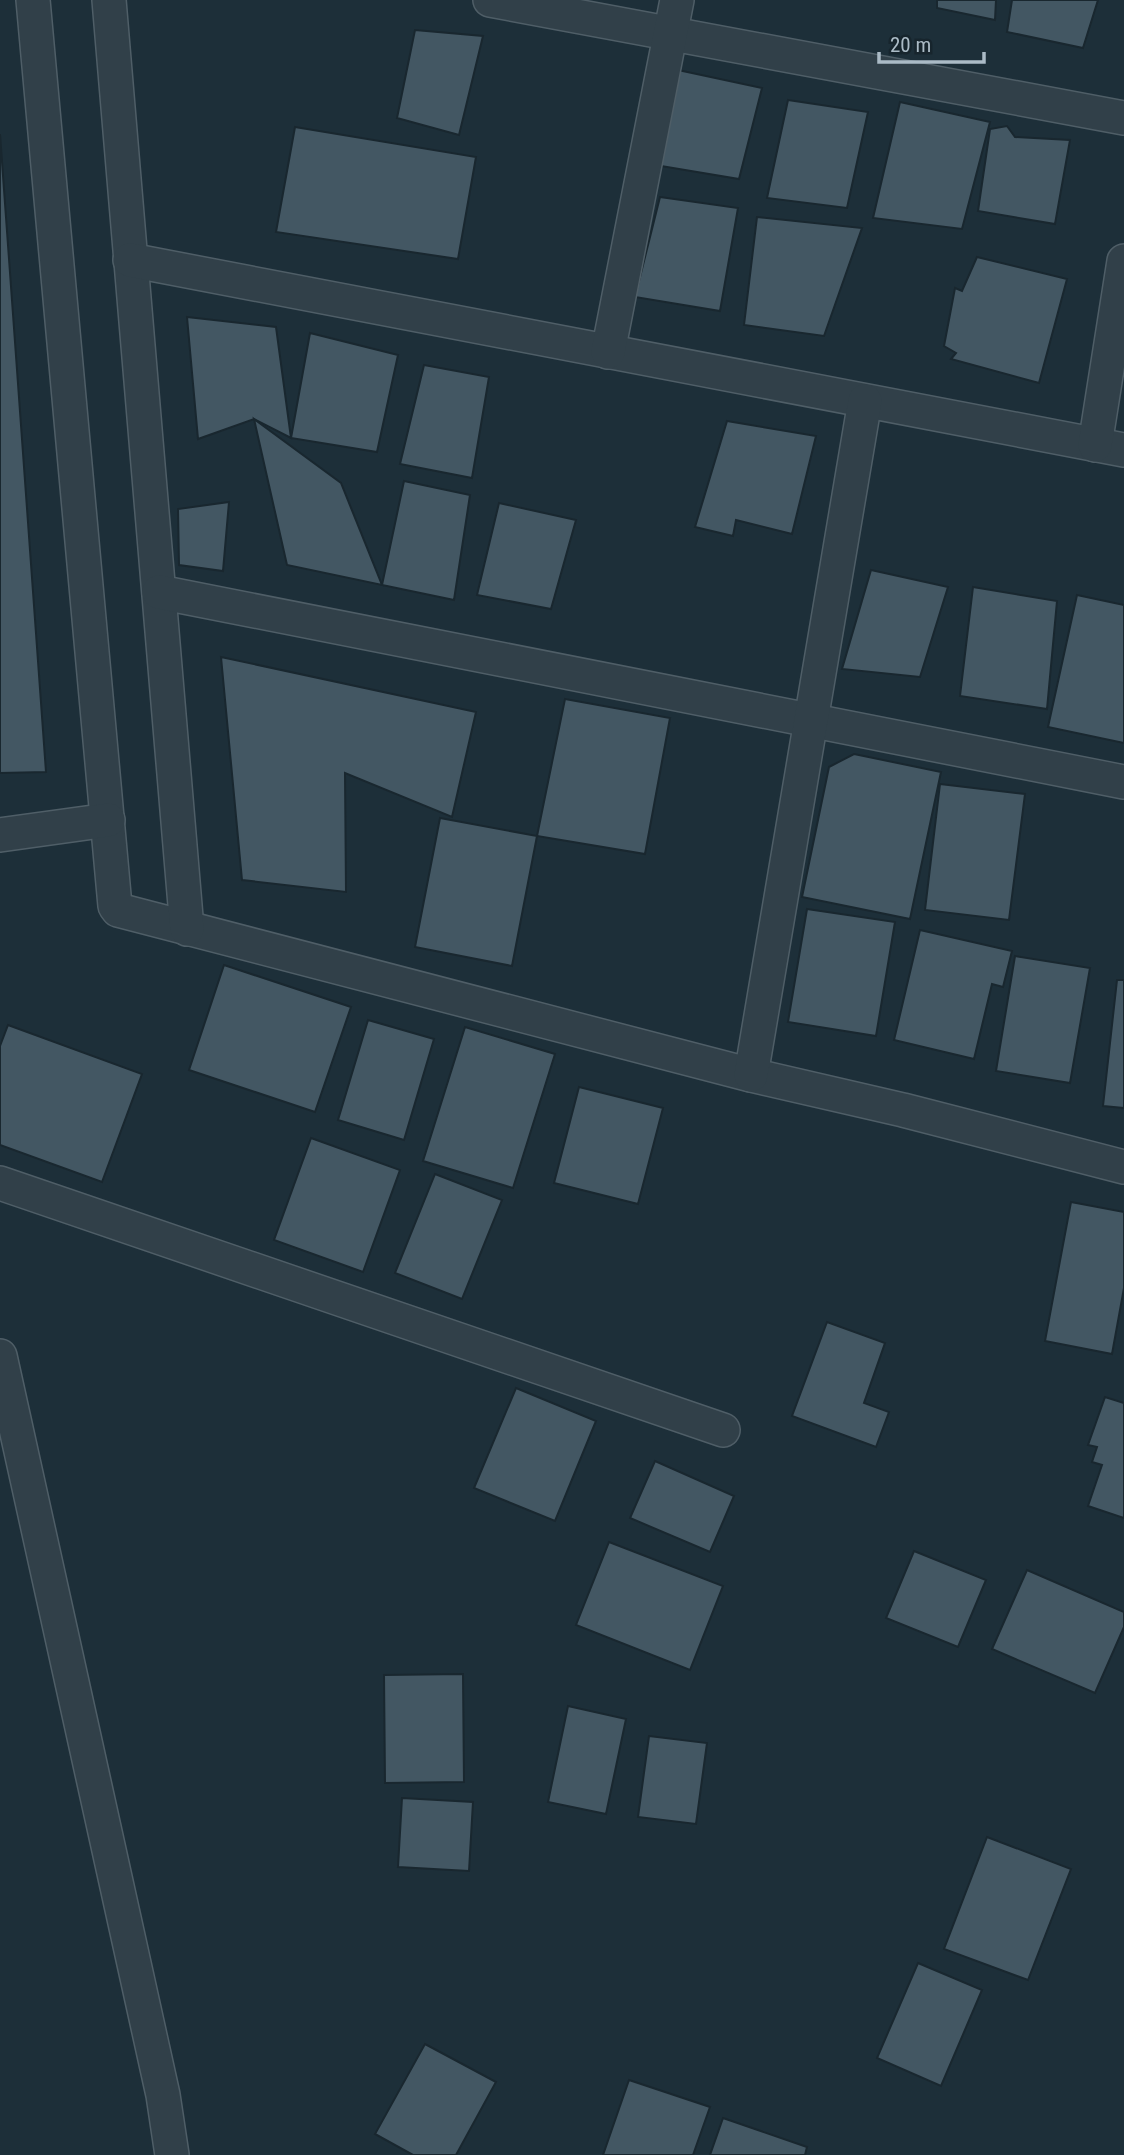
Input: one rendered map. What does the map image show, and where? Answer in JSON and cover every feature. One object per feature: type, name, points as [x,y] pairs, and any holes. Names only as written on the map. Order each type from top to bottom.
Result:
[{"type":"street","points":[[33,0],[115,906],[126,913],[751,1075],[903,1110],[1124,1167]]},
{"type":"street","points":[[109,0],[187,929]]},
{"type":"street","points":[[490,0],[1124,118]]},
{"type":"street","points":[[608,352],[677,0]]},
{"type":"street","points":[[131,260],[1110,448],[1124,261]]},
{"type":"street","points":[[751,1075],[865,401]]},
{"type":"street","points":[[159,592],[1124,782]]},
{"type":"street","points":[[0,835],[108,820]]},
{"type":"street","points":[[0,1184],[723,1430]]},
{"type":"street","points":[[0,1356],[160,2082],[172,2155]]},
{"type":"building","points":[[937,0],[996,0],[995,20],[937,8]]},
{"type":"building","points":[[1012,0],[1098,0],[1083,48],[1007,32]]},
{"type":"building","points":[[415,30],[483,36],[459,135],[397,118]]},
{"type":"building","points":[[678,70],[762,88],[739,179],[655,165]]},
{"type":"building","points":[[788,100],[868,112],[847,208],[767,198]]},
{"type":"building","points":[[900,102],[990,122],[962,229],[873,218]]},
{"type":"building","points":[[1007,126],[1015,137],[1070,140],[1055,224],[978,211],[990,129]]},
{"type":"building","points":[[295,127],[476,157],[458,259],[276,232]]},
{"type":"building","points":[[0,134],[46,772],[0,773]]},
{"type":"building","points":[[660,197],[738,208],[720,311],[635,297]]},
{"type":"building","points":[[757,217],[862,228],[824,336],[744,325]]},
{"type":"building","points":[[977,257],[1067,279],[1039,383],[951,359],[956,353],[944,346],[955,288],[962,291]]},
{"type":"building","points":[[187,317],[276,327],[291,438],[254,419],[198,439]]},
{"type":"building","points":[[310,333],[398,355],[377,452],[291,438]]},
{"type":"building","points":[[424,365],[489,377],[472,478],[400,464]]},
{"type":"building","points":[[254,419],[341,483],[382,585],[287,565]]},
{"type":"building","points":[[727,421],[816,436],[792,534],[736,520],[733,536],[695,527]]},
{"type":"building","points":[[404,481],[470,495],[454,600],[382,585]]},
{"type":"building","points":[[229,502],[223,571],[179,565],[178,509]]},
{"type":"building","points":[[499,503],[576,520],[551,609],[477,595]]},
{"type":"building","points":[[871,570],[948,587],[920,677],[842,669]]},
{"type":"building","points":[[973,587],[1057,601],[1047,709],[960,696]]},
{"type":"building","points":[[1077,595],[1124,605],[1124,743],[1048,727]]},
{"type":"building","points":[[221,657],[476,712],[452,817],[345,773],[346,892],[242,880]]},
{"type":"building","points":[[565,699],[670,718],[645,854],[537,836]]},
{"type":"building","points":[[854,754],[941,772],[910,919],[802,897],[829,767]]},
{"type":"building","points":[[940,784],[1025,794],[1009,920],[925,910]]},
{"type":"building","points":[[440,818],[537,836],[512,966],[415,947]]},
{"type":"building","points":[[807,909],[895,922],[876,1036],[788,1022]]},
{"type":"building","points":[[920,930],[1012,951],[1003,987],[992,984],[974,1059],[894,1040]]},
{"type":"building","points":[[1015,956],[1090,968],[1070,1083],[996,1071]]},
{"type":"building","points":[[224,965],[351,1007],[315,1112],[189,1070]]},
{"type":"building","points":[[1117,980],[1124,980],[1124,1108],[1103,1106]]},
{"type":"building","points":[[368,1020],[434,1039],[404,1140],[338,1120]]},
{"type":"building","points":[[8,1025],[142,1074],[102,1182],[0,1145],[0,1046]]},
{"type":"building","points":[[465,1027],[555,1054],[513,1188],[423,1161]]},
{"type":"building","points":[[579,1087],[663,1108],[638,1204],[554,1183]]},
{"type":"building","points":[[311,1138],[400,1170],[363,1272],[274,1240]]},
{"type":"building","points":[[435,1174],[502,1200],[462,1299],[395,1273]]},
{"type":"building","points":[[1071,1202],[1124,1212],[1124,1288],[1112,1354],[1045,1341]]},
{"type":"building","points":[[827,1322],[885,1343],[864,1403],[889,1412],[876,1447],[792,1416]]},
{"type":"building","points":[[516,1388],[596,1421],[555,1521],[474,1488]]},
{"type":"building","points":[[1105,1397],[1124,1403],[1124,1518],[1088,1506],[1102,1465],[1092,1462],[1097,1447],[1088,1445]]},
{"type":"building","points":[[655,1461],[734,1496],[710,1552],[630,1518]]},
{"type":"building","points":[[609,1542],[723,1586],[690,1670],[576,1625]]},
{"type":"building","points":[[914,1551],[986,1580],[958,1647],[886,1618]]},
{"type":"building","points":[[1027,1570],[1124,1612],[1124,1627],[1095,1693],[992,1649]]},
{"type":"building","points":[[463,1674],[464,1782],[385,1783],[384,1675]]},
{"type":"building","points":[[568,1706],[626,1719],[606,1814],[548,1802]]},
{"type":"building","points":[[649,1736],[707,1743],[696,1824],[638,1817]]},
{"type":"building","points":[[402,1798],[473,1802],[469,1871],[398,1867]]},
{"type":"building","points":[[987,1837],[1071,1869],[1028,1980],[944,1949]]},
{"type":"building","points":[[918,1963],[982,1990],[941,2086],[877,2058]]},
{"type":"building","points":[[425,2044],[496,2082],[456,2155],[413,2155],[375,2134]]},
{"type":"building","points":[[629,2080],[710,2107],[693,2155],[603,2155]]},
{"type":"building","points":[[723,2118],[807,2147],[805,2155],[710,2155]]}]
